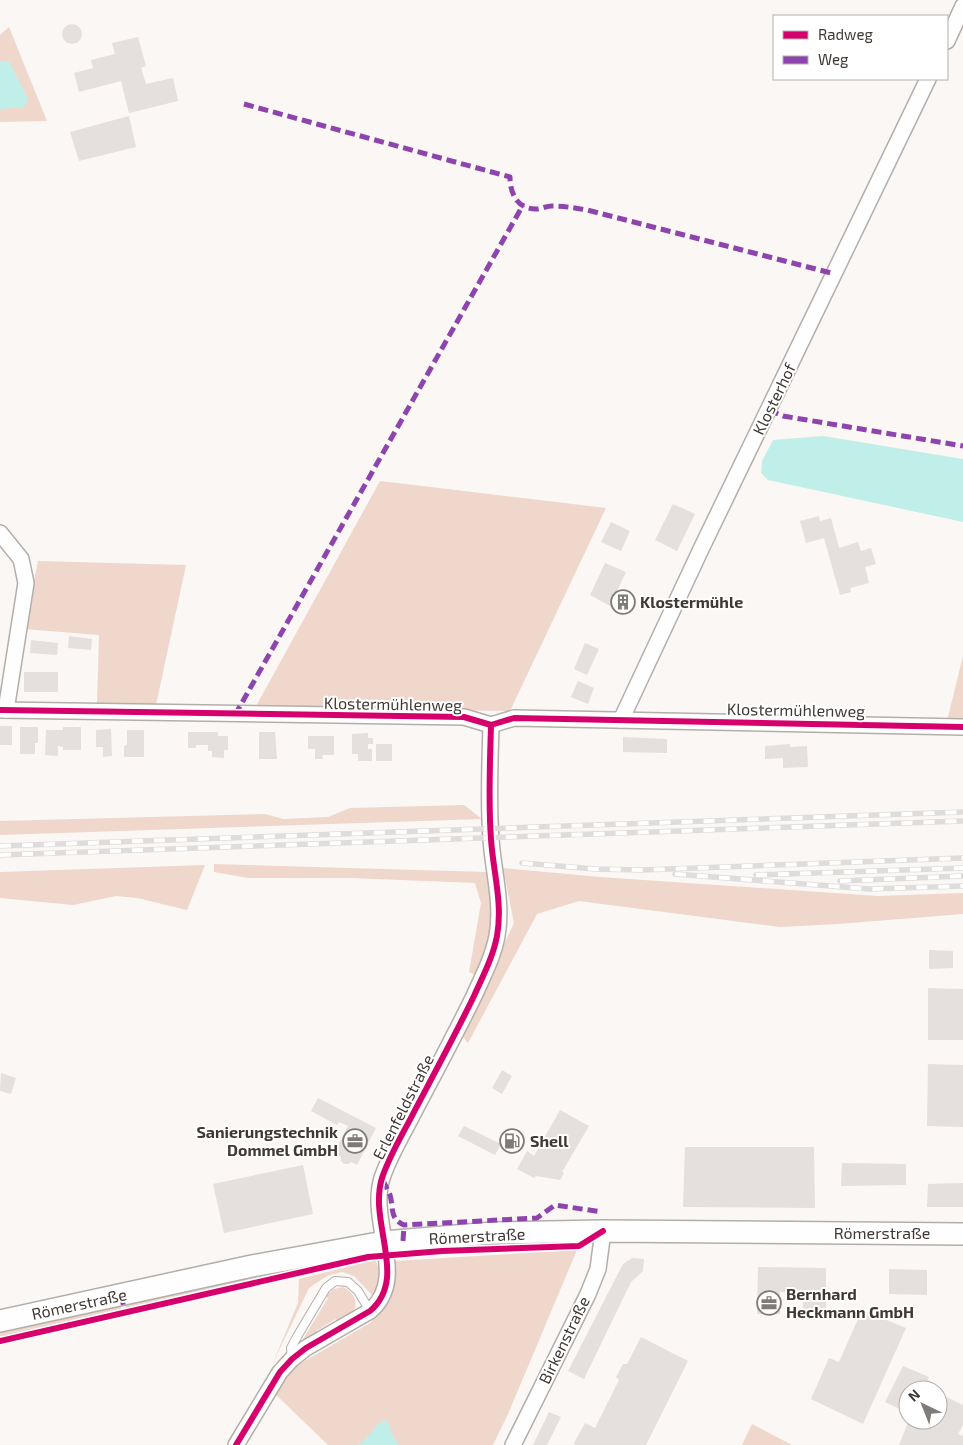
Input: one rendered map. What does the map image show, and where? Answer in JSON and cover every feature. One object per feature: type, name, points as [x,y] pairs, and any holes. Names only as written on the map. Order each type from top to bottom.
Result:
[{"type":"main road","name":"Römerstraße","points":[[0,1321],[252,1266],[384,1242],[492,1234],[603,1231],[963,1234]]},
{"type":"street","points":[[948,39],[963,6]]},
{"type":"street","name":"Klosterhof","points":[[621,720],[702,547],[928,80]]},
{"type":"street","points":[[0,533],[21,559],[26,583],[3,710]]},
{"type":"street","name":"Klostermühlenweg","points":[[3,710],[464,717],[491,725],[514,718],[963,727]]},
{"type":"street","name":"Erlenfeldstraße","points":[[236,1445],[280,1372],[292,1359],[306,1348],[370,1311],[380,1301],[386,1291],[388,1276],[378,1203],[382,1179],[394,1150],[489,964],[497,937],[500,914],[490,829],[491,725]]},
{"type":"street","name":"Birkenstraße","points":[[513,1445],[588,1294],[598,1269],[603,1231]]},
{"type":"lane","points":[[292,1359],[291,1348],[298,1335],[326,1288],[335,1281],[348,1282],[358,1291],[370,1311]]},
{"type":"shaded area","points":[[9,27],[47,121],[0,122],[0,35]]},
{"type":"shaded area","points":[[380,481],[606,508],[510,711],[255,708]]},
{"type":"shaded area","points":[[38,561],[186,565],[156,705],[97,703],[99,635],[24,629]]},
{"type":"shaded area","points":[[963,656],[963,722],[947,721]]},
{"type":"shaded area","points":[[464,805],[482,819],[0,835],[0,821],[265,814],[283,819],[328,817],[350,808]]},
{"type":"shaded area","points":[[214,864],[486,872],[492,913],[488,949],[477,976],[469,972],[481,903],[475,883],[351,878],[248,878],[214,872]]},
{"type":"shaded area","points":[[205,865],[187,910],[137,898],[116,896],[73,905],[0,898],[0,872]]},
{"type":"shaded area","points":[[503,868],[600,877],[878,896],[963,893],[963,914],[780,927],[579,901],[537,914],[468,1043],[461,1035],[514,923]]},
{"type":"shaded area","points":[[573,1240],[579,1244],[466,1247],[411,1252],[407,1250],[415,1247]]},
{"type":"shaded area","points":[[577,1250],[508,1414],[493,1445],[328,1445],[274,1393],[291,1369],[370,1323],[386,1304],[394,1287],[395,1261]]},
{"type":"shaded area","points":[[358,1256],[126,1308],[125,1302]]},
{"type":"shaded area","points":[[375,1260],[381,1282],[375,1296],[354,1276],[342,1272],[327,1276],[309,1288],[272,1365],[298,1303],[299,1279]]},
{"type":"shaded area","points":[[343,1287],[351,1293],[355,1300],[356,1304],[353,1312],[338,1322],[336,1319],[316,1331],[318,1333],[302,1341],[328,1298],[325,1296],[334,1289]]},
{"type":"shaded area","points":[[120,1303],[121,1309],[0,1337],[0,1328]]},
{"type":"shaded area","points":[[752,1424],[792,1445],[742,1445]]},
{"type":"water","points":[[9,61],[28,99],[24,107],[0,109],[0,62]]},
{"type":"water","points":[[823,436],[963,459],[963,522],[768,480],[761,473],[762,461],[773,440]]},
{"type":"water","points":[[384,1420],[389,1424],[392,1434],[399,1445],[358,1445],[378,1424]]},
{"type":"building","points":[[72,24],[79,27],[82,34],[79,41],[72,44],[65,41],[62,34],[65,27]]},
{"type":"building","points":[[138,37],[146,66],[141,68],[146,84],[173,78],[178,101],[129,113],[121,81],[79,92],[74,73],[93,68],[91,60],[115,54],[112,43]]},
{"type":"building","points":[[129,116],[136,147],[79,161],[70,132]]},
{"type":"building","points":[[673,504],[695,514],[677,551],[655,540]]},
{"type":"building","points":[[819,516],[820,521],[831,518],[839,548],[858,542],[861,551],[871,548],[876,564],[865,567],[869,583],[850,588],[851,592],[840,595],[824,538],[806,543],[800,521]]},
{"type":"building","points":[[611,522],[630,531],[621,551],[601,542]]},
{"type":"building","points":[[605,563],[626,572],[610,606],[590,595]]},
{"type":"building","name":"Klostermühle","points":[[620,594],[626,594],[630,601],[626,608],[620,608],[616,604],[616,598]]},
{"type":"building","points":[[69,636],[92,639],[91,650],[68,648]]},
{"type":"building","points":[[31,640],[58,643],[57,655],[30,653]]},
{"type":"building","points":[[585,643],[599,649],[587,675],[574,669]]},
{"type":"building","points":[[24,672],[58,672],[58,692],[24,692]]},
{"type":"building","points":[[578,681],[594,688],[588,704],[571,697]]},
{"type":"building","points":[[0,726],[12,726],[12,745],[0,745]]},
{"type":"building","points":[[20,727],[38,727],[38,743],[35,743],[35,754],[20,754]]},
{"type":"building","points":[[63,727],[81,727],[81,750],[63,750],[63,747],[58,746],[58,756],[45,755],[46,730],[63,730]]},
{"type":"building","points":[[111,729],[112,756],[103,757],[103,747],[96,747],[96,730]]},
{"type":"building","points":[[127,730],[144,730],[144,757],[124,757],[124,746],[127,745]]},
{"type":"building","points":[[188,732],[218,732],[218,736],[228,736],[228,750],[224,750],[224,758],[212,757],[212,751],[208,751],[208,745],[196,745],[196,748],[188,748]]},
{"type":"building","points":[[259,732],[275,732],[277,759],[259,759]]},
{"type":"building","points":[[368,733],[368,738],[373,738],[373,744],[368,744],[368,749],[372,749],[372,761],[358,761],[358,754],[352,754],[352,734]]},
{"type":"building","points":[[308,736],[334,736],[334,755],[322,755],[323,759],[315,759],[315,749],[308,749]]},
{"type":"building","points":[[623,737],[667,739],[667,753],[623,752]]},
{"type":"building","points":[[376,744],[392,744],[392,761],[376,761]]},
{"type":"building","points":[[790,744],[790,747],[807,746],[808,767],[783,768],[783,758],[765,759],[765,746]]},
{"type":"building","points":[[929,950],[953,951],[953,968],[929,969]]},
{"type":"building","points":[[928,988],[963,989],[963,1040],[928,1040]]},
{"type":"building","points":[[928,1064],[963,1065],[963,1127],[927,1126]]},
{"type":"building","points":[[502,1070],[512,1076],[502,1094],[492,1088]]},
{"type":"building","points":[[1,1073],[16,1078],[11,1094],[0,1091]]},
{"type":"building","name":"Sanierungstechnik Dommel GmbH","points":[[318,1098],[376,1128],[357,1165],[351,1162],[344,1164],[341,1161],[341,1157],[334,1153],[348,1126],[339,1122],[337,1125],[311,1111]]},
{"type":"building","points":[[560,1110],[589,1126],[562,1172],[564,1173],[560,1180],[536,1176],[534,1178],[517,1169],[527,1151],[534,1156]]},
{"type":"building","points":[[464,1126],[501,1144],[495,1155],[458,1136]]},
{"type":"building","points":[[685,1147],[814,1147],[815,1208],[683,1207]]},
{"type":"building","points":[[842,1163],[906,1164],[906,1185],[841,1186]]},
{"type":"building","points":[[303,1165],[313,1214],[224,1233],[213,1184]]},
{"type":"building","points":[[963,1183],[963,1207],[927,1207],[928,1184]]},
{"type":"building","points":[[632,1258],[644,1259],[643,1271],[631,1282],[584,1379],[568,1371],[623,1264]]},
{"type":"building","name":"Bernhard Heckmann GmbH","points":[[758,1267],[826,1268],[826,1320],[803,1319],[803,1293],[780,1292],[780,1314],[757,1314]]},
{"type":"building","points":[[889,1269],[927,1270],[927,1295],[889,1294]]},
{"type":"building","points":[[862,1310],[906,1328],[863,1424],[811,1399],[829,1358],[839,1362]]},
{"type":"building","points":[[641,1337],[688,1361],[646,1445],[575,1445],[574,1443],[585,1423],[595,1428],[619,1380],[616,1377],[623,1364],[627,1364]]},
{"type":"building","points":[[903,1366],[929,1377],[928,1380],[898,1380],[898,1408],[885,1402]]},
{"type":"building","points":[[948,1398],[963,1405],[963,1425],[958,1434],[963,1436],[963,1445],[899,1445],[905,1430],[948,1430]]},
{"type":"building","points":[[549,1412],[561,1417],[547,1445],[533,1445]]},
{"type":"railway","points":[[0,846],[963,812]]},
{"type":"railway","points":[[0,855],[963,821]]},
{"type":"railway","points":[[522,863],[595,869],[642,870],[963,858]]},
{"type":"railway","points":[[756,875],[963,868]]},
{"type":"railway","points":[[675,874],[869,889],[963,886]]},
{"type":"railway","points":[[840,881],[963,876]]},
{"type":"marked path","points":[[244,104],[510,177],[511,189],[516,199],[519,203],[529,208],[538,209],[556,206],[587,210],[835,274]]},
{"type":"marked path","points":[[235,715],[523,205]]},
{"type":"marked path","points":[[769,410],[783,416],[963,446]]},
{"type":"marked path","points":[[383,1180],[390,1195],[394,1216],[404,1225],[537,1218],[555,1205],[602,1212]]},
{"type":"marked path","points":[[403,1241],[404,1225]]},
{"type":"marked path","points":[[121,1295],[125,1312]]},
{"type":"cycle path","points":[[0,710],[464,717],[491,725],[514,718],[963,727]]},
{"type":"cycle path","points":[[236,1445],[280,1372],[292,1359],[306,1348],[370,1311],[381,1298],[386,1283],[387,1266],[380,1213],[379,1195],[382,1178],[393,1152],[474,996],[490,959],[497,936],[499,911],[492,851],[490,810],[491,725]]},
{"type":"cycle path","points":[[0,1341],[368,1257],[442,1251],[579,1246],[603,1231]]},
{"type":"place","name":"Klostermühle","points":[[623,602]]},
{"type":"place","name":"Sanierungstechnik Dommel GmbH","points":[[355,1141]]},
{"type":"place","name":"Shell","points":[[512,1141]]},
{"type":"place","name":"Bernhard Heckmann GmbH","points":[[769,1303]]}]
